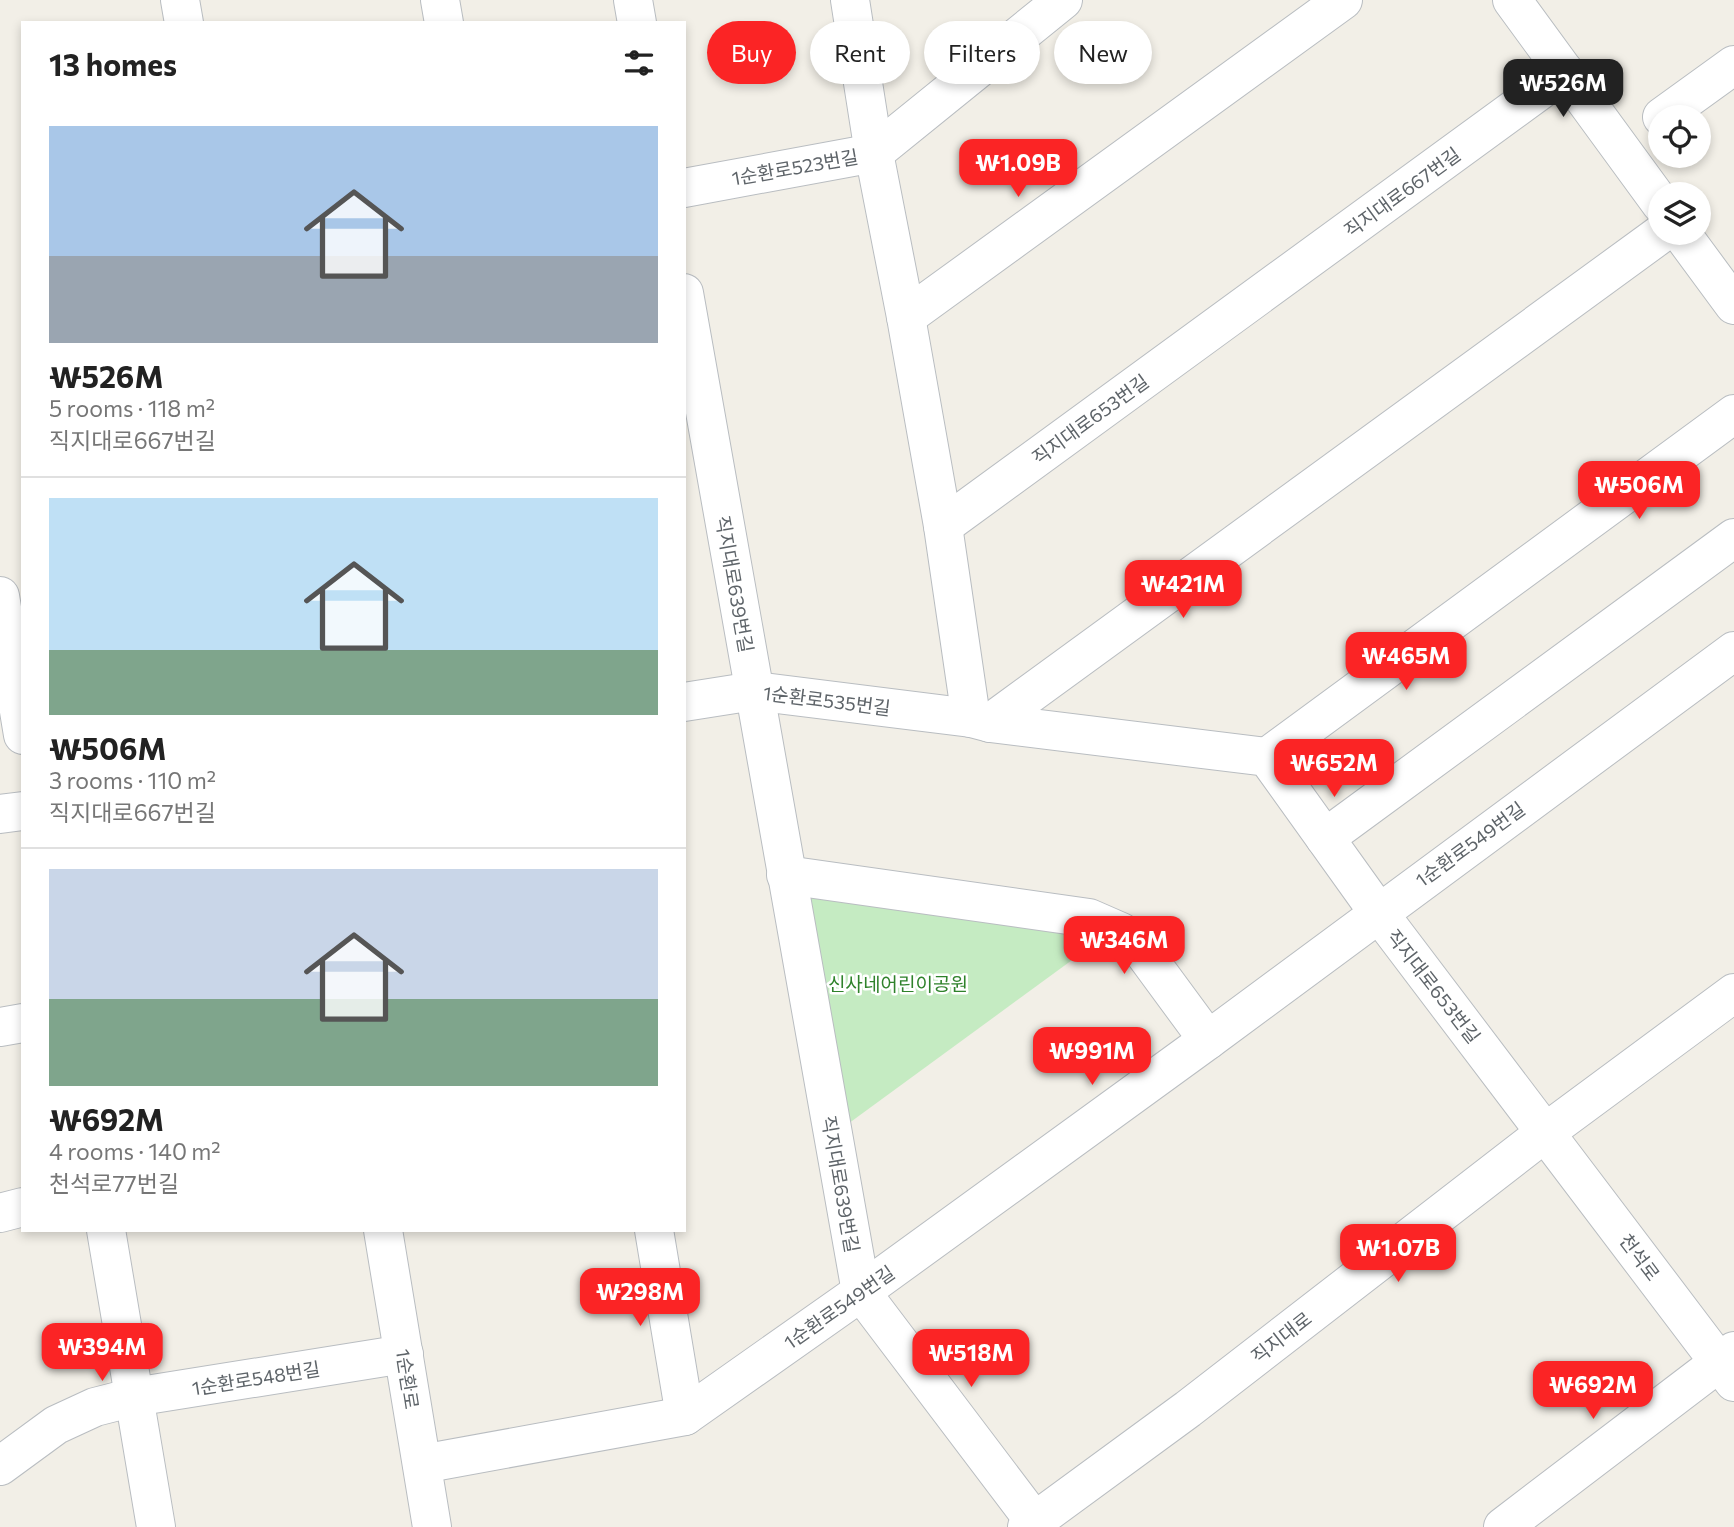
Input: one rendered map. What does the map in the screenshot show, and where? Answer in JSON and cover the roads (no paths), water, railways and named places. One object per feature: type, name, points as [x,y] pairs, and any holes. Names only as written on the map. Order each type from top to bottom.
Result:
[{"type":"street","points":[[180,0],[184,21]]},
{"type":"street","points":[[440,0],[444,21]]},
{"type":"street","points":[[633,0],[637,21]]},
{"type":"street","points":[[850,0],[874,153],[980,721]]},
{"type":"street","name":"1순환로523번길","points":[[686,188],[874,153],[1030,13],[1063,0]]},
{"type":"street","points":[[906,317],[1343,0]]},
{"type":"street","points":[[1511,0],[1648,185]]},
{"type":"street","points":[[1679,105],[1734,65]]},
{"type":"street","name":"직지대로667번길","points":[[1238,312],[1566,72]]},
{"type":"street","points":[[1621,147],[1648,127]]},
{"type":"street","points":[[980,721],[1341,468],[1648,243]]},
{"type":"street","points":[[1690,245],[1734,305]]},
{"type":"street","name":"직지대로639번길","points":[[686,304],[860,1292],[1031,1524]]},
{"type":"street","name":"직지대로653번길","points":[[943,526],[1238,312]]},
{"type":"street","points":[[980,721],[1267,757],[1734,414]]},
{"type":"street","points":[[1325,838],[1734,538]]},
{"type":"street","points":[[0,596],[21,723]]},
{"type":"street","name":"1순환로549번길","points":[[422,1464],[685,1416],[1208,1040],[1734,651]]},
{"type":"street","name":"1순환로535번길","points":[[686,702],[754,691],[980,721]]},
{"type":"street","name":"직지대로653번길","points":[[1267,757],[1378,912],[1546,1132]]},
{"type":"street","points":[[0,814],[21,811]]},
{"type":"street","points":[[786,875],[1089,918],[1121,932],[1144,953],[1208,1040]]},
{"type":"street","name":"직지대로","points":[[1031,1524],[1188,1409],[1546,1132],[1734,993]]},
{"type":"street","points":[[0,1027],[21,1023]]},
{"type":"street","name":"천석로","points":[[1546,1132],[1729,1365]]},
{"type":"street","points":[[0,1213],[21,1208]]},
{"type":"street","points":[[106,1232],[156,1527]]},
{"type":"street","name":"1순환로","points":[[383,1232],[432,1527]]},
{"type":"street","points":[[654,1232],[685,1416]]},
{"type":"street","name":"1순환로548번길","points":[[0,1466],[56,1425],[95,1407],[134,1397],[404,1354]]},
{"type":"street","points":[[1524,1521],[1729,1365]]},
{"type":"park label","name":"신사네어린이공원","points":[[898,983]]}]
